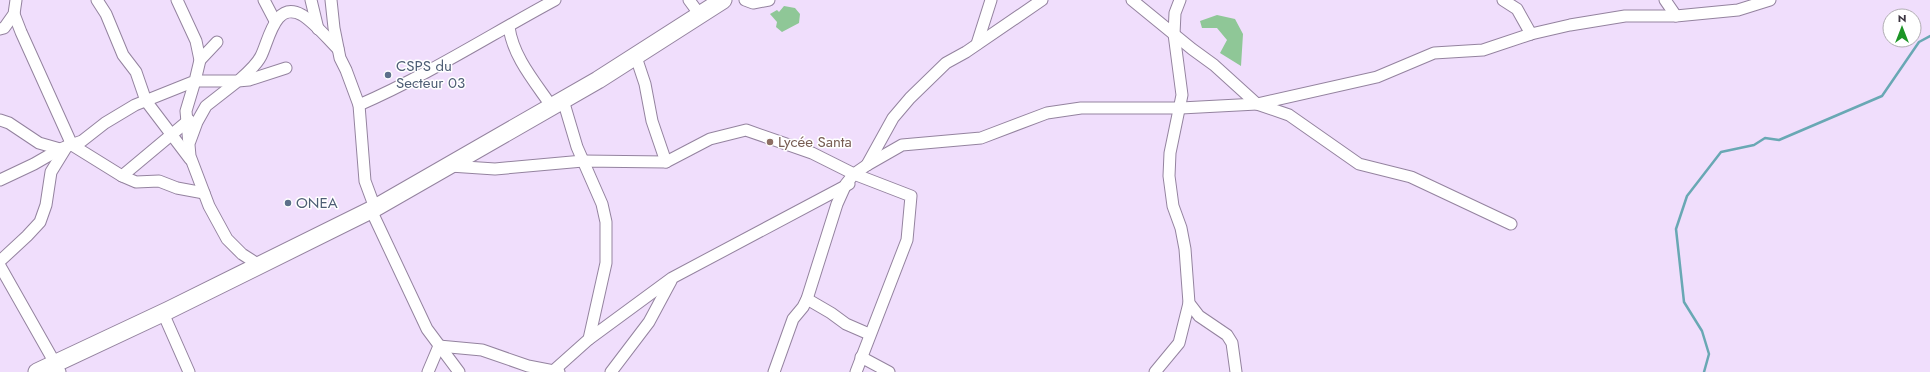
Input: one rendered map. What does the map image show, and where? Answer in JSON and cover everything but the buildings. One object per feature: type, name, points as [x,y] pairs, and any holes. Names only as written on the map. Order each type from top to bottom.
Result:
[{"type":"highway","points":[[37,372],[58,368],[163,313],[373,209],[558,103],[636,56],[723,0]]},
{"type":"street","points":[[0,29],[4,28],[14,14],[16,0]]},
{"type":"street","points":[[97,0],[106,14],[123,55],[136,72],[146,101],[191,161]]},
{"type":"street","points":[[177,0],[196,41],[200,60],[186,112],[188,146],[191,161],[204,193],[227,239],[242,254],[259,266]]},
{"type":"street","points":[[264,0],[275,21]]},
{"type":"street","points":[[311,0],[318,29]]},
{"type":"street","points":[[331,0],[340,58],[359,104],[365,181],[373,209],[428,329],[459,372]]},
{"type":"street","points":[[359,104],[396,89],[509,28],[556,0]]},
{"type":"street","points":[[689,0],[700,15]]},
{"type":"street","points":[[745,0],[753,3],[769,0]]},
{"type":"street","points":[[977,44],[992,0]]},
{"type":"street","points":[[867,165],[892,118],[946,62],[977,44],[1042,0]]},
{"type":"street","points":[[1132,0],[1192,50],[1214,65],[1257,104],[1289,115],[1320,135],[1359,164],[1411,177],[1510,224]]},
{"type":"street","points":[[1155,372],[1179,343],[1189,303],[1181,228],[1173,206],[1169,176],[1170,153],[1181,108],[1182,95],[1174,34],[1175,13],[1180,0]]},
{"type":"street","points":[[1503,0],[1517,9],[1531,34]]},
{"type":"street","points":[[1665,0],[1676,16]]},
{"type":"street","points":[[774,372],[793,319],[803,307],[807,298],[837,204],[846,184],[854,174],[902,145],[981,138],[1047,113],[1081,108],[1181,108],[1257,104],[1377,77],[1434,53],[1483,50],[1531,34],[1570,25],[1625,16],[1676,16],[1738,10],[1770,0]]},
{"type":"street","points":[[122,176],[238,81],[260,58],[275,21],[282,14],[293,12],[302,16],[318,29],[338,50]]},
{"type":"street","points":[[14,14],[66,146]]},
{"type":"street","points":[[509,28],[511,41],[525,67],[558,103],[602,204],[606,222],[606,263],[589,339]]},
{"type":"street","points":[[200,60],[217,42]]},
{"type":"street","points":[[636,56],[645,84],[652,121],[666,162]]},
{"type":"street","points":[[0,180],[34,164],[66,146],[82,141],[105,122],[129,108],[195,81],[249,80],[286,68]]},
{"type":"street","points":[[154,113],[157,97]]},
{"type":"street","points":[[188,146],[197,122],[206,106]]},
{"type":"street","points":[[0,120],[9,123],[39,143],[66,146],[136,182],[159,181],[188,191],[204,193]]},
{"type":"street","points":[[449,166],[496,169],[583,161],[666,162],[710,139],[746,130],[812,153],[854,174],[911,196],[907,240],[874,329],[869,334],[856,372]]},
{"type":"street","points":[[0,260],[40,222],[46,206],[51,172],[66,146]]},
{"type":"street","points":[[439,346],[482,350],[528,366],[555,372],[589,339],[672,278],[846,184],[875,182]]},
{"type":"street","points":[[0,266],[58,368]]},
{"type":"street","points":[[611,372],[649,322],[672,278]]},
{"type":"street","points":[[807,298],[846,324],[869,334]]},
{"type":"street","points":[[1189,303],[1199,316],[1227,335],[1230,339],[1235,358],[1236,372]]},
{"type":"street","points":[[163,313],[189,372]]},
{"type":"street","points":[[428,372],[439,346]]},
{"type":"street","points":[[861,357],[889,372]]},
{"type":"green space","points":[[784,6],[795,8],[800,14],[799,23],[782,32],[776,27],[777,22],[770,14],[777,10],[779,12]]},
{"type":"green space","points":[[1217,15],[1235,19],[1243,34],[1241,66],[1220,53],[1227,40],[1217,28],[1202,28],[1200,21]]},
{"type":"waterway","points":[[1704,372],[1709,354],[1702,331],[1684,302],[1676,229],[1687,196],[1721,152],[1754,145],[1765,138],[1779,140],[1882,96],[1919,42],[1930,36]]},
{"type":"place","name":"CSPS du Secteur 03","points":[[388,75]]},
{"type":"place","name":"Lycée Santa","points":[[770,142]]},
{"type":"place","name":"ONEA","points":[[288,203]]}]
